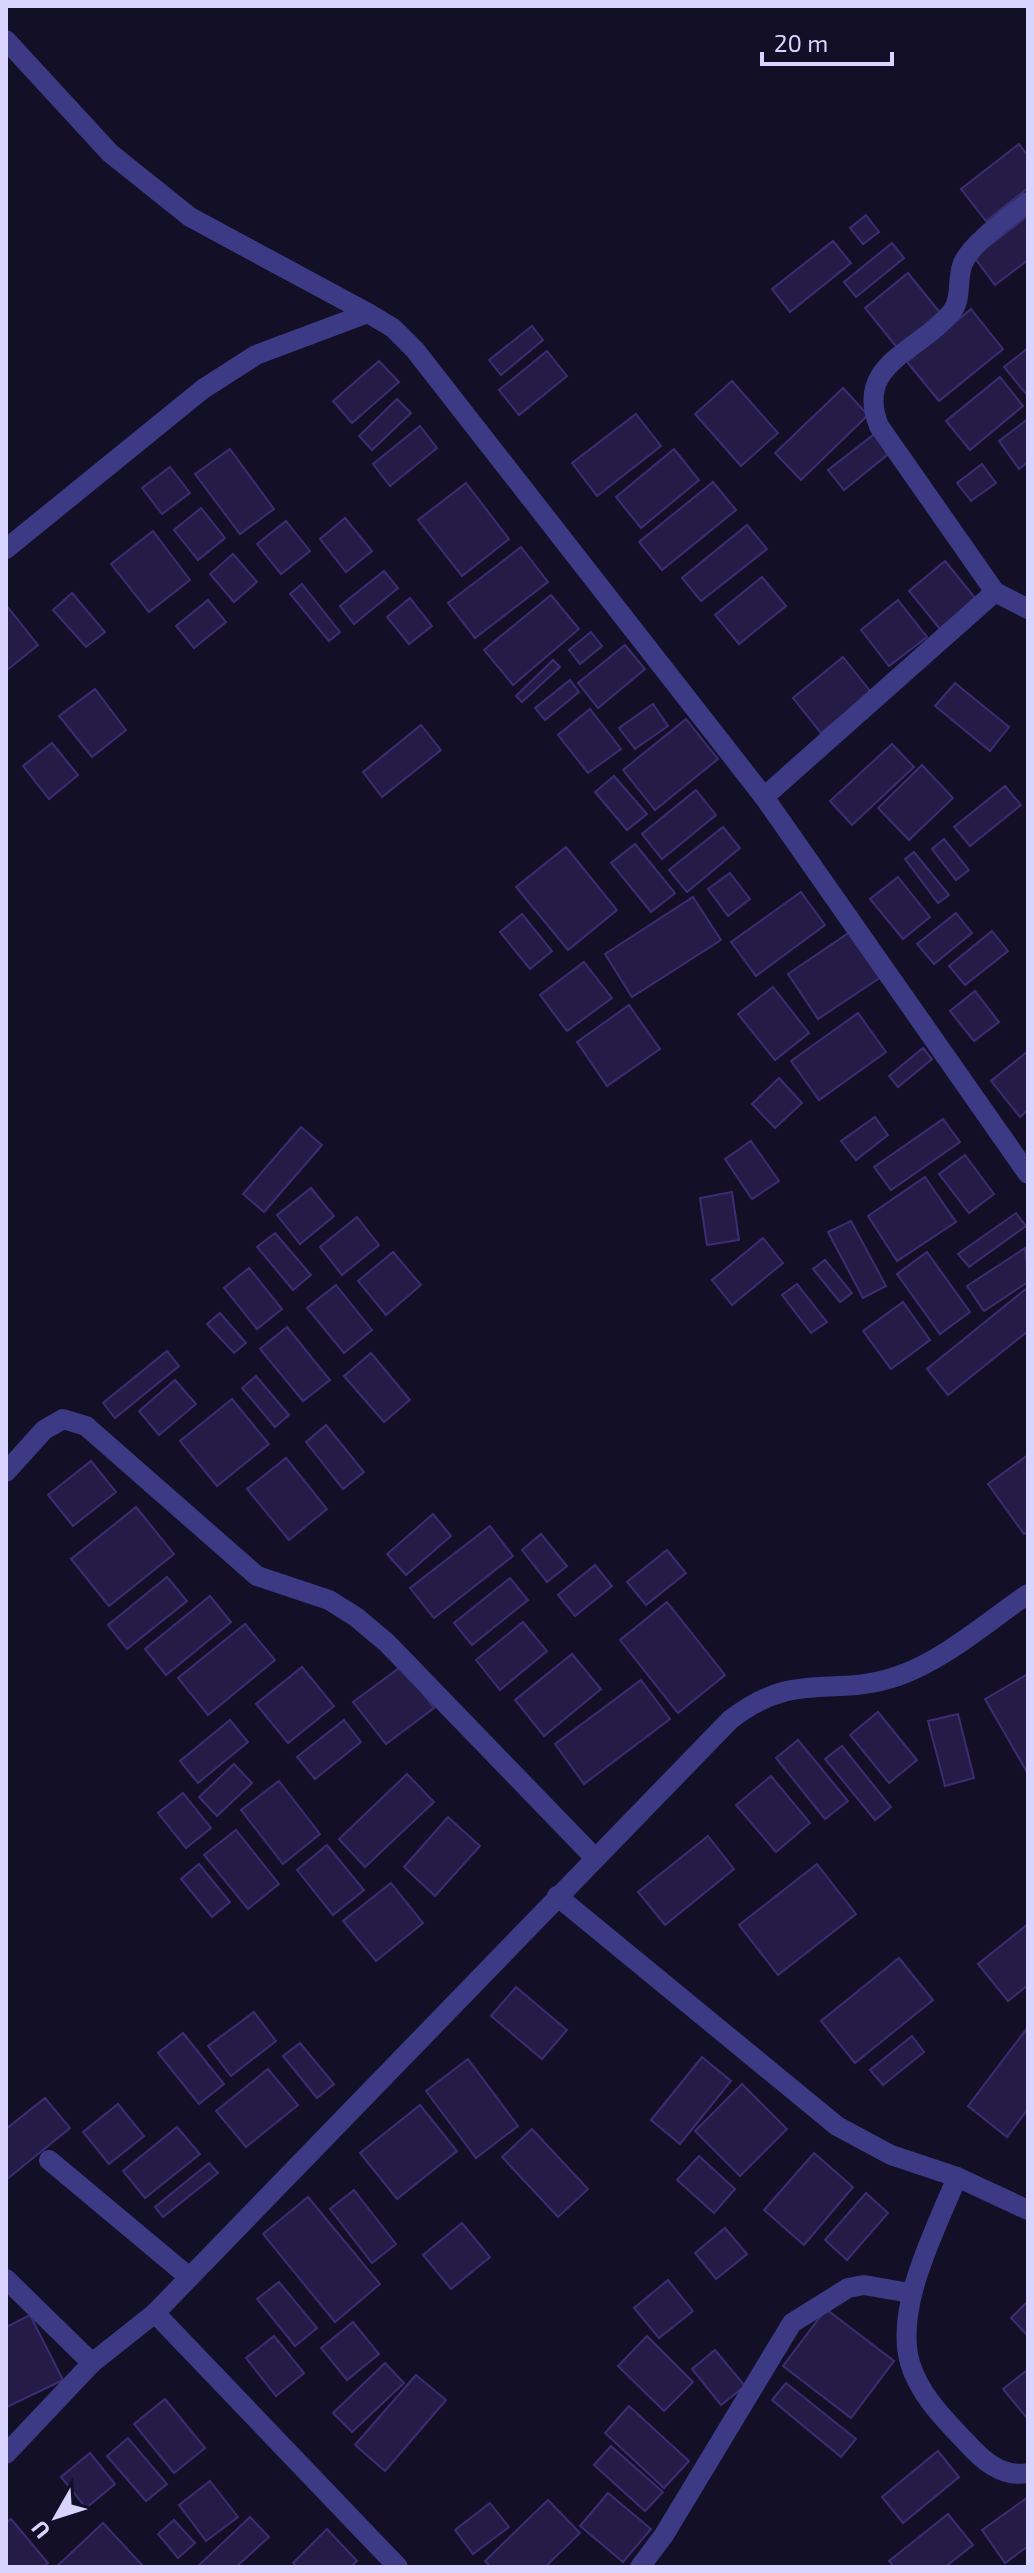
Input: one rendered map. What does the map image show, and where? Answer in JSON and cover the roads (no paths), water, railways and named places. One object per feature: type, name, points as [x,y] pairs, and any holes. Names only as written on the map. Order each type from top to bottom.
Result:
[{"type":"street","points":[[6,40],[110,153],[190,217],[368,313],[393,328],[415,350],[764,797],[1028,1174]]},
{"type":"street","points":[[1028,202],[967,254],[952,312],[878,376],[871,391],[870,405],[879,426],[995,592],[1028,609]]},
{"type":"street","points":[[6,549],[216,381],[256,355],[368,313]]},
{"type":"street","points":[[764,797],[995,592]]},
{"type":"street","points":[[1015,1153],[1028,1135]]},
{"type":"street","points":[[6,1472],[44,1430],[63,1419],[86,1426],[257,1576],[329,1600],[356,1617],[387,1643],[594,1857]]},
{"type":"street","points":[[6,2454],[92,2363],[155,2313],[730,1720],[755,1701],[797,1687],[896,1677],[919,1667],[1028,1594]]},
{"type":"street","points":[[557,1896],[837,2126],[891,2155],[957,2177],[1028,2210]]},
{"type":"street","points":[[49,2160],[189,2277]]},
{"type":"street","points":[[957,2177],[910,2293],[910,2362],[936,2410],[990,2465],[1007,2473],[1028,2473]]},
{"type":"street","points":[[6,2279],[92,2363]]},
{"type":"street","points":[[640,2567],[664,2535],[792,2323],[848,2288],[864,2285],[910,2293]]},
{"type":"street","points":[[155,2313],[389,2564]]}]
